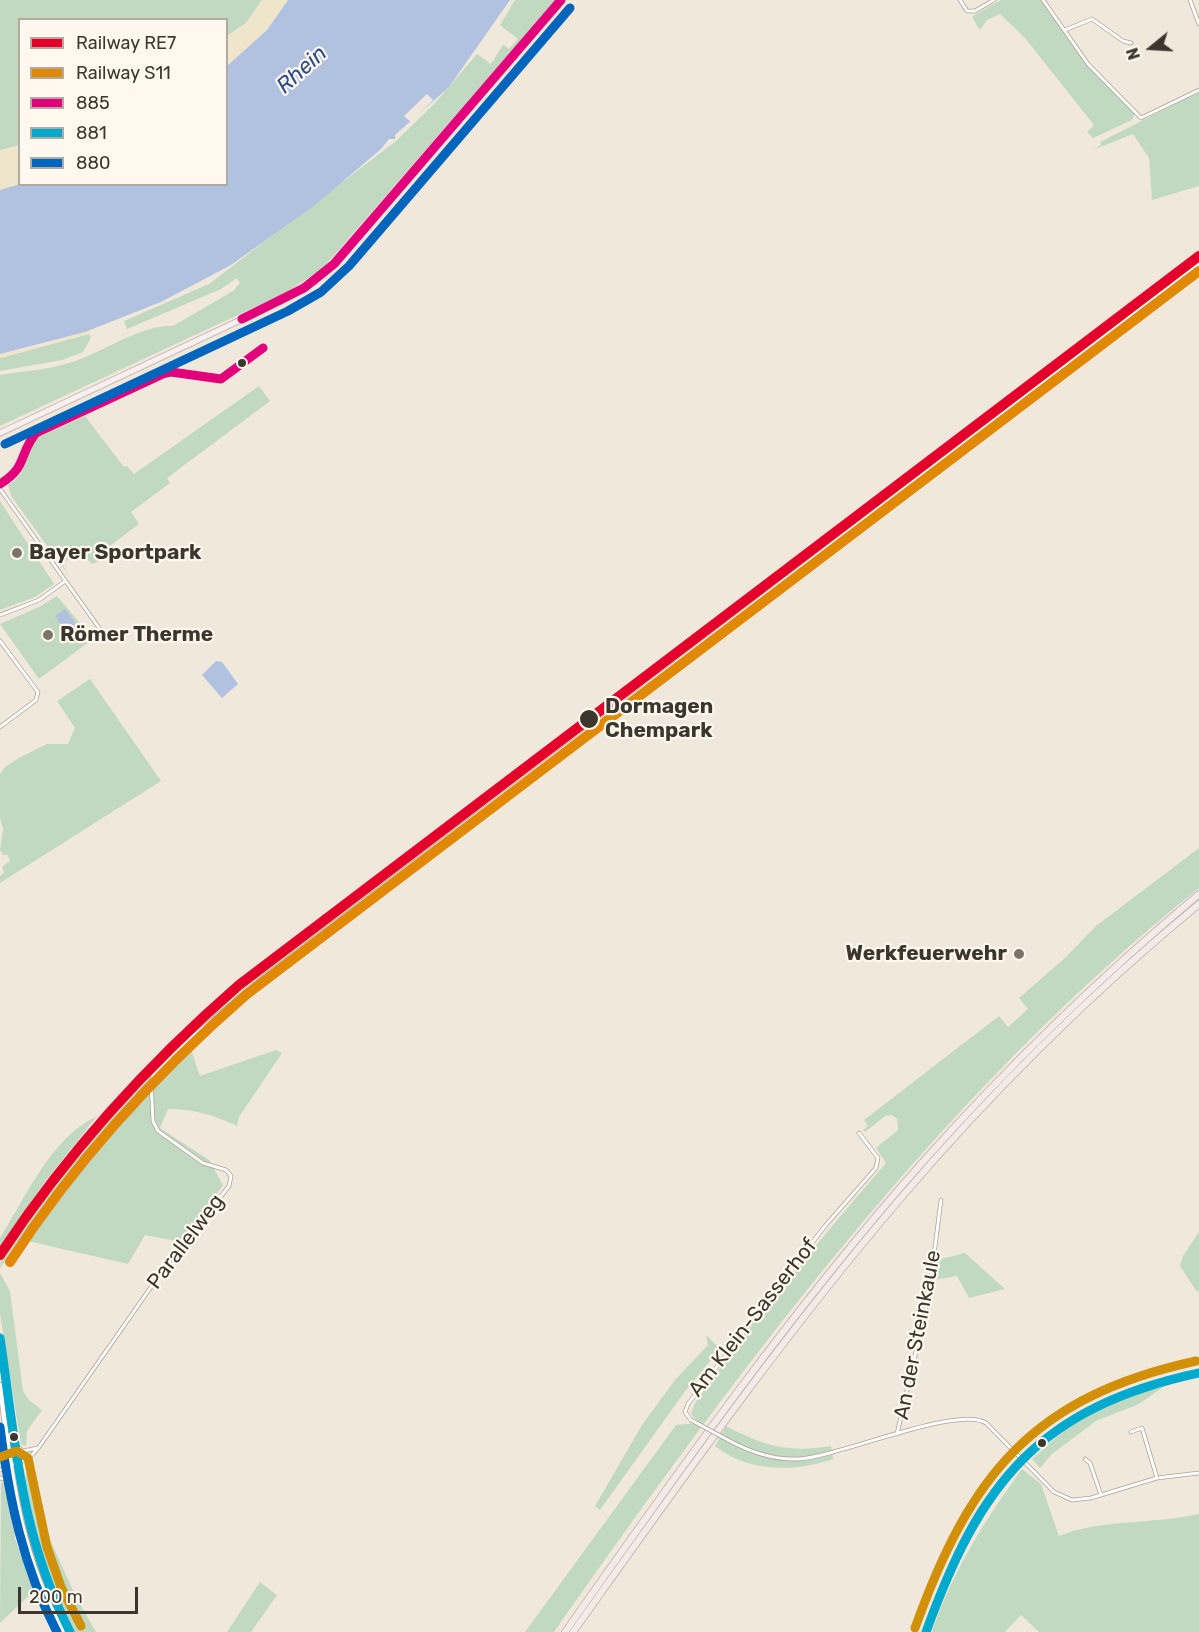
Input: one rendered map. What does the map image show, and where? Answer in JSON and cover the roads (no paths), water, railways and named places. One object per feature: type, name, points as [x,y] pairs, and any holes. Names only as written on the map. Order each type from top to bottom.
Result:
[{"type":"highway","points":[[565,1632],[723,1410],[808,1299],[895,1193],[1021,1057],[1138,946],[1199,894]]},
{"type":"highway","points":[[573,1632],[737,1405],[813,1305],[900,1199],[1036,1052],[1124,969],[1199,904]]},
{"type":"main road","points":[[2,432],[283,300],[314,282],[340,258],[561,0]]},
{"type":"main road","points":[[0,1338],[17,1463],[33,1548],[48,1591],[70,1632]]},
{"type":"main road","points":[[926,1632],[954,1559],[971,1526],[999,1484],[1022,1459],[1058,1429],[1102,1402],[1138,1387],[1199,1373]]},
{"type":"main road","points":[[0,1385],[14,1491],[32,1565],[64,1632]]},
{"type":"street","points":[[960,0],[967,11],[975,11],[994,0]]},
{"type":"street","points":[[1043,0],[1088,64],[1141,118],[1199,90]]},
{"type":"street","points":[[1190,0],[1199,24]]},
{"type":"street","points":[[1064,30],[1092,19],[1123,41],[1131,43]]},
{"type":"street","name":"Parallelweg","points":[[0,1470],[30,1457],[39,1448],[165,1267],[231,1181],[226,1170],[203,1163],[158,1131],[154,1125],[151,1088],[153,1076],[176,1052],[248,989],[1199,264]]},
{"type":"street","points":[[0,489],[64,582],[102,632]]},
{"type":"street","points":[[0,615],[39,600],[64,582]]},
{"type":"street","points":[[0,641],[38,692],[36,700],[0,727]]},
{"type":"street","name":"Am Klein-Sasserhof","points":[[859,1133],[878,1158],[876,1167],[825,1226],[688,1404],[685,1412],[691,1420],[728,1440],[771,1457],[799,1459],[827,1454],[963,1418],[977,1419],[986,1423],[1022,1459]]},
{"type":"street","name":"An der Steinkaule","points":[[897,1434],[929,1294],[941,1200]]},
{"type":"street","points":[[1131,1432],[1147,1427]]},
{"type":"street","points":[[1142,1428],[1157,1478]]},
{"type":"street","points":[[14,1443],[23,1451],[39,1448]]},
{"type":"street","points":[[1022,1459],[1062,1497],[1080,1500],[1101,1496],[1157,1478],[1199,1473]]},
{"type":"street","points":[[1085,1459],[1090,1462],[1101,1496]]},
{"type":"street","points":[[0,1478],[8,1480],[14,1491]]},
{"type":"water","name":"Rhein","points":[[288,0],[510,0],[449,87],[395,135],[395,139],[389,139],[381,149],[315,205],[231,265],[161,302],[85,332],[0,354],[0,190],[18,185],[228,186],[228,65],[267,30]]},
{"type":"water","points":[[65,609],[83,633],[70,641],[70,636],[65,637],[59,633],[64,629],[55,616]]},
{"type":"water","points":[[216,661],[222,662],[238,684],[222,698],[202,675]]},
{"type":"rail line","name":"RE7","points":[[0,1255],[53,1181],[110,1112],[172,1047],[239,985],[1199,256]]},
{"type":"rail line","name":"S11","points":[[10,1262],[62,1188],[119,1120],[180,1055],[247,994],[1199,271]]},
{"type":"place","name":"Bayer Sportpark","points":[[17,553]]},
{"type":"place","name":"Römer Therme","points":[[48,635]]},
{"type":"place","name":"Dormagen Chempark","points":[[589,719]]},
{"type":"place","name":"Werkfeuerwehr","points":[[1019,954]]}]
